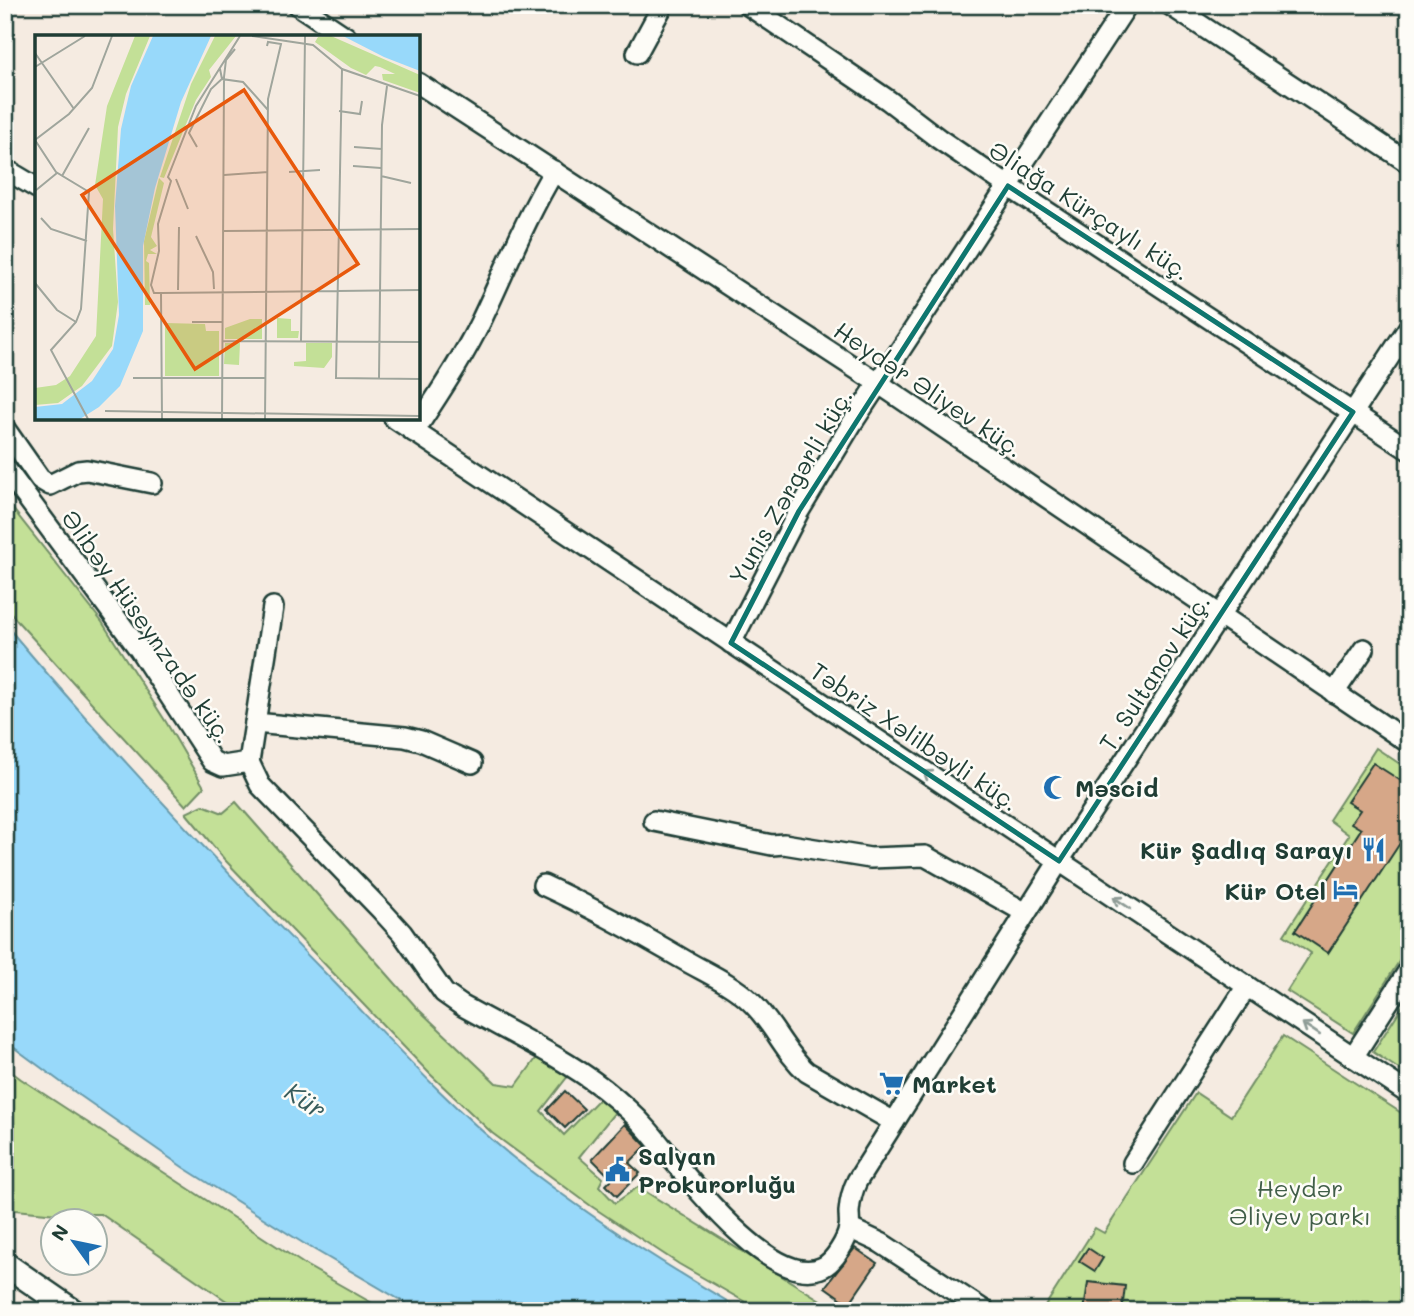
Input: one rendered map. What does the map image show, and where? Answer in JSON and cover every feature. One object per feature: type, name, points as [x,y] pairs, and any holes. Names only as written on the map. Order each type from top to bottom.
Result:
[{"type":"street","points":[[298,5],[343,35]]},
{"type":"street","points":[[637,53],[663,5]]},
{"type":"street","name":"Əliağa Kürçaylı küç.","points":[[748,5],[1008,186],[1409,450]]},
{"type":"street","name":"Yunis Zərgərli küç.","points":[[731,643],[799,511],[878,383],[1127,5]]},
{"type":"street","points":[[1170,5],[1409,163]]},
{"type":"street","name":"Heydər Əliyev küç.","points":[[420,84],[878,383],[1409,743]]},
{"type":"street","points":[[5,169],[35,187]]},
{"type":"street","points":[[414,432],[475,331],[533,206],[554,171]]},
{"type":"street","name":"T. Sultanov küç.","points":[[849,1228],[851,1195],[857,1181],[1059,861],[1409,327]]},
{"type":"street","name":"Təbriz Xəlilbəyli küç.","points":[[397,420],[1409,1094]]},
{"type":"street","points":[[5,429],[40,479],[50,485],[78,471],[87,470],[152,483]]},
{"type":"street","name":"Əlibəy Hüseynzadə küç.","points":[[5,468],[139,649],[212,761],[223,766],[249,762],[260,785],[389,918],[444,993],[578,1071],[603,1089],[645,1126],[723,1216],[771,1258],[794,1269],[810,1271],[825,1266],[832,1259],[849,1228]]},
{"type":"street","points":[[249,762],[273,607]]},
{"type":"street","points":[[1334,693],[1364,649]]},
{"type":"street","points":[[255,723],[405,737],[472,762]]},
{"type":"street","points":[[654,821],[772,845],[784,844],[870,858],[925,856],[1026,913]]},
{"type":"street","points":[[542,885],[599,910],[725,983],[749,1000],[765,1017],[796,1062],[807,1072],[894,1122]]},
{"type":"street","points":[[1353,1057],[1409,970]]},
{"type":"street","points":[[1133,1163],[1247,986]]},
{"type":"street","points":[[849,1228],[881,1243],[985,1311]]},
{"type":"street","points":[[5,1264],[73,1311]]},
{"type":"highlighted area","points":[[1008,186],[1353,412],[1059,861],[731,643],[799,511]]},
{"type":"green space","points":[[5,499],[102,622],[166,722],[204,787],[186,806],[5,605]]},
{"type":"green space","points":[[1376,748],[1409,770],[1409,946],[1353,1033],[1287,991],[1311,953],[1284,935],[1349,835],[1329,820]]},
{"type":"green space","points":[[236,802],[417,1008],[496,1083],[516,1086],[538,1056],[568,1076],[541,1111],[564,1135],[599,1099],[616,1111],[579,1157],[603,1178],[599,1186],[615,1203],[638,1187],[838,1311],[761,1311],[679,1264],[591,1206],[492,1133],[430,1074],[224,859],[186,813],[203,805],[223,813]]},
{"type":"green space","points":[[1409,996],[1409,1076],[1373,1052]]},
{"type":"green space","name":"Heydər Əliyev parkı","points":[[1283,1036],[1409,1118],[1409,1311],[1042,1311],[1095,1228],[1104,1233],[1196,1093],[1231,1116]]},
{"type":"green space","points":[[5,1067],[307,1266],[386,1311],[241,1311],[108,1219],[108,1208],[38,1208],[38,1212],[5,1209]]},
{"type":"water","name":"Kür","points":[[5,624],[83,715],[205,848],[466,1117],[515,1159],[598,1220],[744,1311],[419,1311],[303,1243],[184,1168],[5,1041]]},
{"type":"building","points":[[1373,763],[1409,786],[1409,840],[1404,837],[1328,953],[1295,931],[1361,829],[1351,823],[1360,810],[1347,802]]},
{"type":"building","points":[[565,1091],[584,1109],[565,1128],[547,1110]]},
{"type":"building","points":[[625,1124],[646,1146],[629,1163],[640,1173],[617,1196],[606,1185],[612,1179],[592,1159]]},
{"type":"building","points":[[855,1248],[877,1263],[849,1304],[825,1287]]},
{"type":"building","points":[[1088,1248],[1103,1258],[1095,1271],[1079,1261]]},
{"type":"building","points":[[1088,1282],[1125,1286],[1122,1311],[1084,1311]]},
{"type":"place","name":"Məscid","points":[[1055,787]]},
{"type":"place","name":"Kür Şadlıq Sarayı","points":[[1373,849]]},
{"type":"place","name":"Kür Otel","points":[[1346,890]]},
{"type":"place","name":"Market","points":[[892,1083]]},
{"type":"place","name":"Salyan Prokurorluğu","points":[[618,1169]]}]
